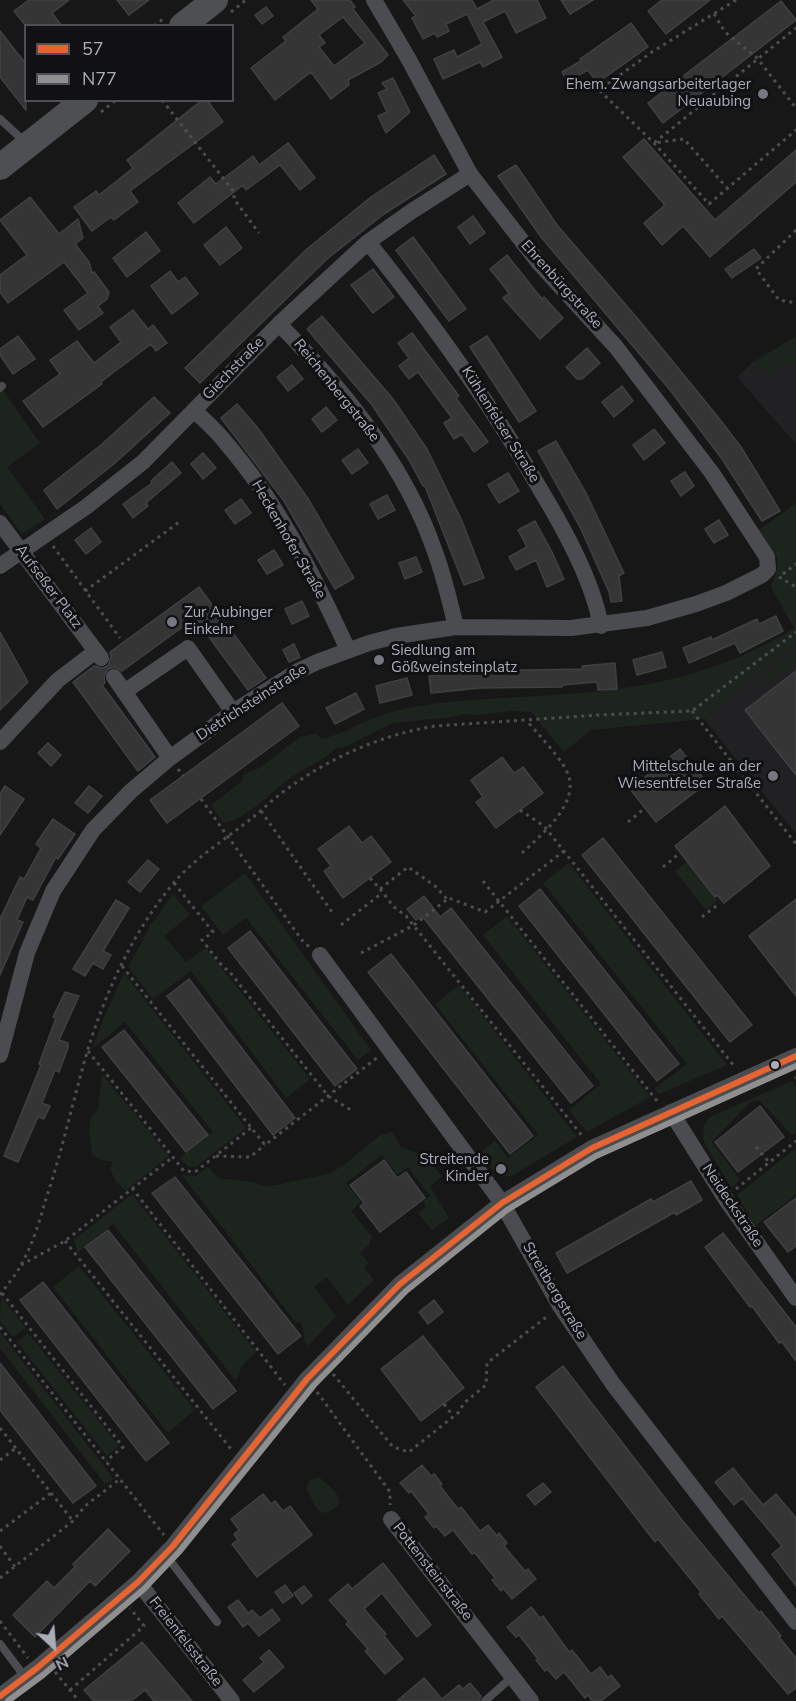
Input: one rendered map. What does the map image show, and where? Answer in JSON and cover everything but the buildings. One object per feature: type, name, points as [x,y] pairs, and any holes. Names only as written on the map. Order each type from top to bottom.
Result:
[{"type":"main road","points":[[185,24],[215,0]]},
{"type":"main road","points":[[0,167],[82,102]]},
{"type":"street","name":"Ehrenbürgstraße","points":[[374,0],[470,174],[539,263],[616,347],[712,473],[767,557]]},
{"type":"street","name":"Giechstraße","points":[[0,566],[86,507],[142,462],[279,324],[369,242],[470,174]]},
{"type":"street","name":"Kühlenfelser Straße","points":[[369,242],[463,366],[519,453],[560,524],[588,586],[601,626]]},
{"type":"street","name":"Reichenbergstraße","points":[[279,324],[354,408],[384,450],[409,492],[435,550],[456,627]]},
{"type":"street","name":"Heckenhofer Straße","points":[[194,410],[226,443],[278,516],[302,557],[348,650]]},
{"type":"street","name":"Aufseßer Platz","points":[[0,523],[98,655],[58,680],[0,742]]},
{"type":"street","name":"Dietrichsteinstraße","points":[[0,1055],[27,953],[53,891],[93,830],[131,790],[175,764],[233,712],[296,672],[348,650],[396,636],[456,627],[601,626],[647,618],[726,593],[766,572],[767,557]]},
{"type":"street","points":[[124,692],[188,648],[233,712]]},
{"type":"street","points":[[114,677],[175,764]]},
{"type":"street","name":"Streitbergstraße","points":[[320,955],[502,1203],[560,1306],[613,1384],[796,1622]]},
{"type":"street","points":[[0,1696],[138,1582],[169,1550],[307,1379],[400,1284],[502,1203],[592,1148],[796,1056]]},
{"type":"street","name":"Neideckstraße","points":[[671,1112],[725,1198],[796,1298]]},
{"type":"street","name":"Pottensteinstraße","points":[[391,1519],[531,1701]]},
{"type":"street","name":"Freienfelsstraße","points":[[138,1582],[227,1699]]},
{"type":"lane","points":[[0,119],[27,145]]},
{"type":"lane","points":[[169,1550],[217,1622]]},
{"type":"lane","points":[[0,1644],[36,1668]]},
{"type":"lane","points":[[485,1701],[513,1677]]},
{"type":"path","points":[[736,0],[652,52],[599,90],[654,143],[709,204],[796,130]]},
{"type":"path","points":[[714,14],[725,32],[757,58],[796,108]]},
{"type":"path","points":[[654,143],[796,28]]},
{"type":"path","points":[[164,102],[234,192],[234,199],[259,233]]},
{"type":"path","points":[[654,143],[684,139],[728,189]]},
{"type":"path","points":[[796,230],[756,269],[779,300],[796,303]]},
{"type":"path","points":[[85,591],[182,520]]},
{"type":"path","points":[[45,535],[120,638]]},
{"type":"path","points":[[779,578],[796,564]]},
{"type":"path","points":[[106,1461],[123,1447],[0,1294],[21,1265],[32,1242],[97,1022],[122,966],[145,923],[174,882],[284,790],[344,755],[380,739],[414,729],[435,726],[692,711],[796,632]]},
{"type":"path","points":[[692,711],[796,844]]},
{"type":"path","points":[[522,853],[547,830],[564,805],[569,787],[569,778],[565,768],[527,721]]},
{"type":"path","points":[[175,764],[183,776]]},
{"type":"path","points":[[201,799],[299,936]]},
{"type":"path","points":[[628,822],[645,808]]},
{"type":"path","points":[[520,810],[544,826],[734,1066]]},
{"type":"path","points":[[261,811],[332,912]]},
{"type":"path","points":[[361,953],[414,925],[447,899],[452,898],[485,912],[564,850]]},
{"type":"path","points":[[663,867],[680,853]]},
{"type":"path","points":[[341,925],[408,867],[435,886],[447,899]]},
{"type":"path","points":[[370,878],[414,925],[584,1138]]},
{"type":"path","points":[[483,881],[657,1101]]},
{"type":"path","points":[[174,882],[213,932],[202,940],[223,967],[229,971],[327,1096],[354,1112]]},
{"type":"path","points":[[702,917],[720,903]]},
{"type":"path","points":[[122,966],[264,1145]]},
{"type":"path","points":[[215,1156],[250,1157],[389,1049]]},
{"type":"path","points":[[88,1051],[184,1171],[195,1172],[251,1128]]},
{"type":"path","points":[[725,1198],[796,1141]]},
{"type":"path","points":[[756,1147],[769,1162]]},
{"type":"path","points":[[21,1265],[65,1241],[173,1157]]},
{"type":"path","points":[[132,1188],[294,1396]]},
{"type":"path","points":[[65,1241],[241,1462]]},
{"type":"path","points":[[322,1362],[393,1447],[409,1452],[459,1412],[464,1403],[486,1385],[487,1364],[560,1306]]},
{"type":"path","points":[[0,1327],[120,1479],[169,1550]]},
{"type":"path","name":"Pottensteinstraße","points":[[307,1379],[390,1492],[391,1519]]},
{"type":"path","points":[[444,1404],[453,1416]]},
{"type":"path","points":[[0,1428],[73,1521]]},
{"type":"path","points":[[0,1460],[16,1448]]},
{"type":"path","points":[[0,1578],[73,1521],[85,1506],[120,1479]]},
{"type":"path","points":[[0,1531],[51,1493]]},
{"type":"path","points":[[0,1546],[15,1567]]},
{"type":"path","points":[[70,1690],[144,1626],[121,1597]]},
{"type":"path","points":[[0,1621],[36,1668],[70,1690],[79,1701]]},
{"type":"shaded area","points":[[796,336],[796,444],[737,377],[752,363]]},
{"type":"shaded area","points":[[796,336],[796,364],[778,369],[769,375],[752,363]]},
{"type":"shaded area","points":[[0,386],[40,443],[7,467],[45,519],[22,534],[0,504]]},
{"type":"shaded area","points":[[796,503],[796,644],[704,719],[591,730],[564,752],[531,712],[464,714],[392,723],[345,747],[336,748],[293,776],[241,817],[223,823],[211,805],[242,781],[243,775],[261,767],[300,737],[316,734],[322,739],[379,716],[417,706],[467,700],[593,692],[664,681],[732,660],[774,640],[794,628],[771,587],[777,570],[777,557],[759,530]]},
{"type":"shaded area","name":"Mittelschule an der Wiesentfelser Straße","points":[[796,644],[796,834],[704,719]]},
{"type":"shaded area","points":[[796,650],[796,663],[767,686],[761,678]]},
{"type":"shaded area","points":[[687,862],[718,900],[706,910],[675,871]]},
{"type":"shaded area","points":[[569,863],[727,1065],[659,1094],[654,1089],[687,1064],[543,883]]},
{"type":"shaded area","points":[[245,873],[371,1050],[358,1060],[246,918],[223,935],[201,906]]},
{"type":"shaded area","points":[[173,894],[190,915],[164,936],[186,962],[206,948],[310,1079],[286,1098],[191,971],[153,999],[128,967],[151,925]]},
{"type":"shaded area","points":[[507,916],[650,1097],[587,1132],[569,1110],[601,1084],[483,935]]},
{"type":"shaded area","points":[[124,973],[246,1128],[196,1167],[188,1167],[180,1158],[213,1132],[125,1022],[92,1049]]},
{"type":"shaded area","points":[[459,985],[577,1137],[511,1176],[500,1175],[496,1172],[480,1152],[495,1141],[508,1158],[538,1135],[435,1004]]},
{"type":"shaded area","points":[[102,1074],[169,1156],[125,1191],[115,1180],[110,1169],[113,1162],[92,1155],[89,1130],[91,1118],[98,1109]]},
{"type":"shaded area","points":[[792,1081],[796,1087],[796,1132],[792,1135],[759,1100],[750,1102],[712,1142],[740,1180],[731,1188],[703,1140],[704,1125],[710,1117]]},
{"type":"shaded area","points":[[392,1132],[401,1147],[426,1157],[442,1176],[430,1186],[449,1218],[432,1230],[418,1213],[426,1206],[423,1201],[430,1196],[408,1167],[397,1175],[382,1155],[346,1183],[361,1202],[351,1211],[372,1237],[369,1245],[360,1253],[369,1263],[364,1267],[374,1280],[348,1305],[327,1277],[314,1287],[336,1316],[308,1346],[300,1322],[296,1323],[182,1175],[196,1176],[208,1167],[218,1178],[253,1182],[266,1187],[328,1174],[344,1165],[379,1136]]},
{"type":"shaded area","points":[[796,1148],[796,1195],[755,1226],[737,1195]]},
{"type":"shaded area","points":[[132,1194],[256,1352],[242,1366],[236,1381],[113,1224],[78,1253],[74,1240]]},
{"type":"shaded area","points":[[79,1266],[195,1410],[168,1433],[53,1287]]},
{"type":"shaded area","points":[[1,1297],[26,1328],[13,1337],[0,1321]]},
{"type":"shaded area","points":[[0,1332],[114,1479],[105,1484],[0,1348]]},
{"type":"shaded area","points":[[28,1333],[119,1446],[107,1456],[17,1342]]},
{"type":"shaded area","points":[[319,1477],[335,1491],[340,1501],[333,1510],[323,1513],[317,1509],[306,1488],[309,1481]]},
{"type":"transit line","name":"57","points":[[0,1696],[37,1668],[138,1582],[173,1546],[307,1379],[400,1284],[502,1203],[592,1148],[796,1056]]},
{"type":"transit line","name":"N77","points":[[8,1701],[43,1675],[144,1589],[179,1552],[314,1385],[406,1291],[507,1210],[596,1156],[796,1066]]},
{"type":"place","name":"Ehem. Zwangsarbeiterlager Neuaubing","points":[[763,94]]},
{"type":"place","name":"Zur Aubinger Einkehr","points":[[172,622]]},
{"type":"place","name":"Siedlung am Gößweinsteinplatz","points":[[379,660]]},
{"type":"place","name":"Mittelschule an der Wiesentfelser Straße","points":[[773,776]]},
{"type":"place","name":"Streitende Kinder","points":[[501,1169]]}]
